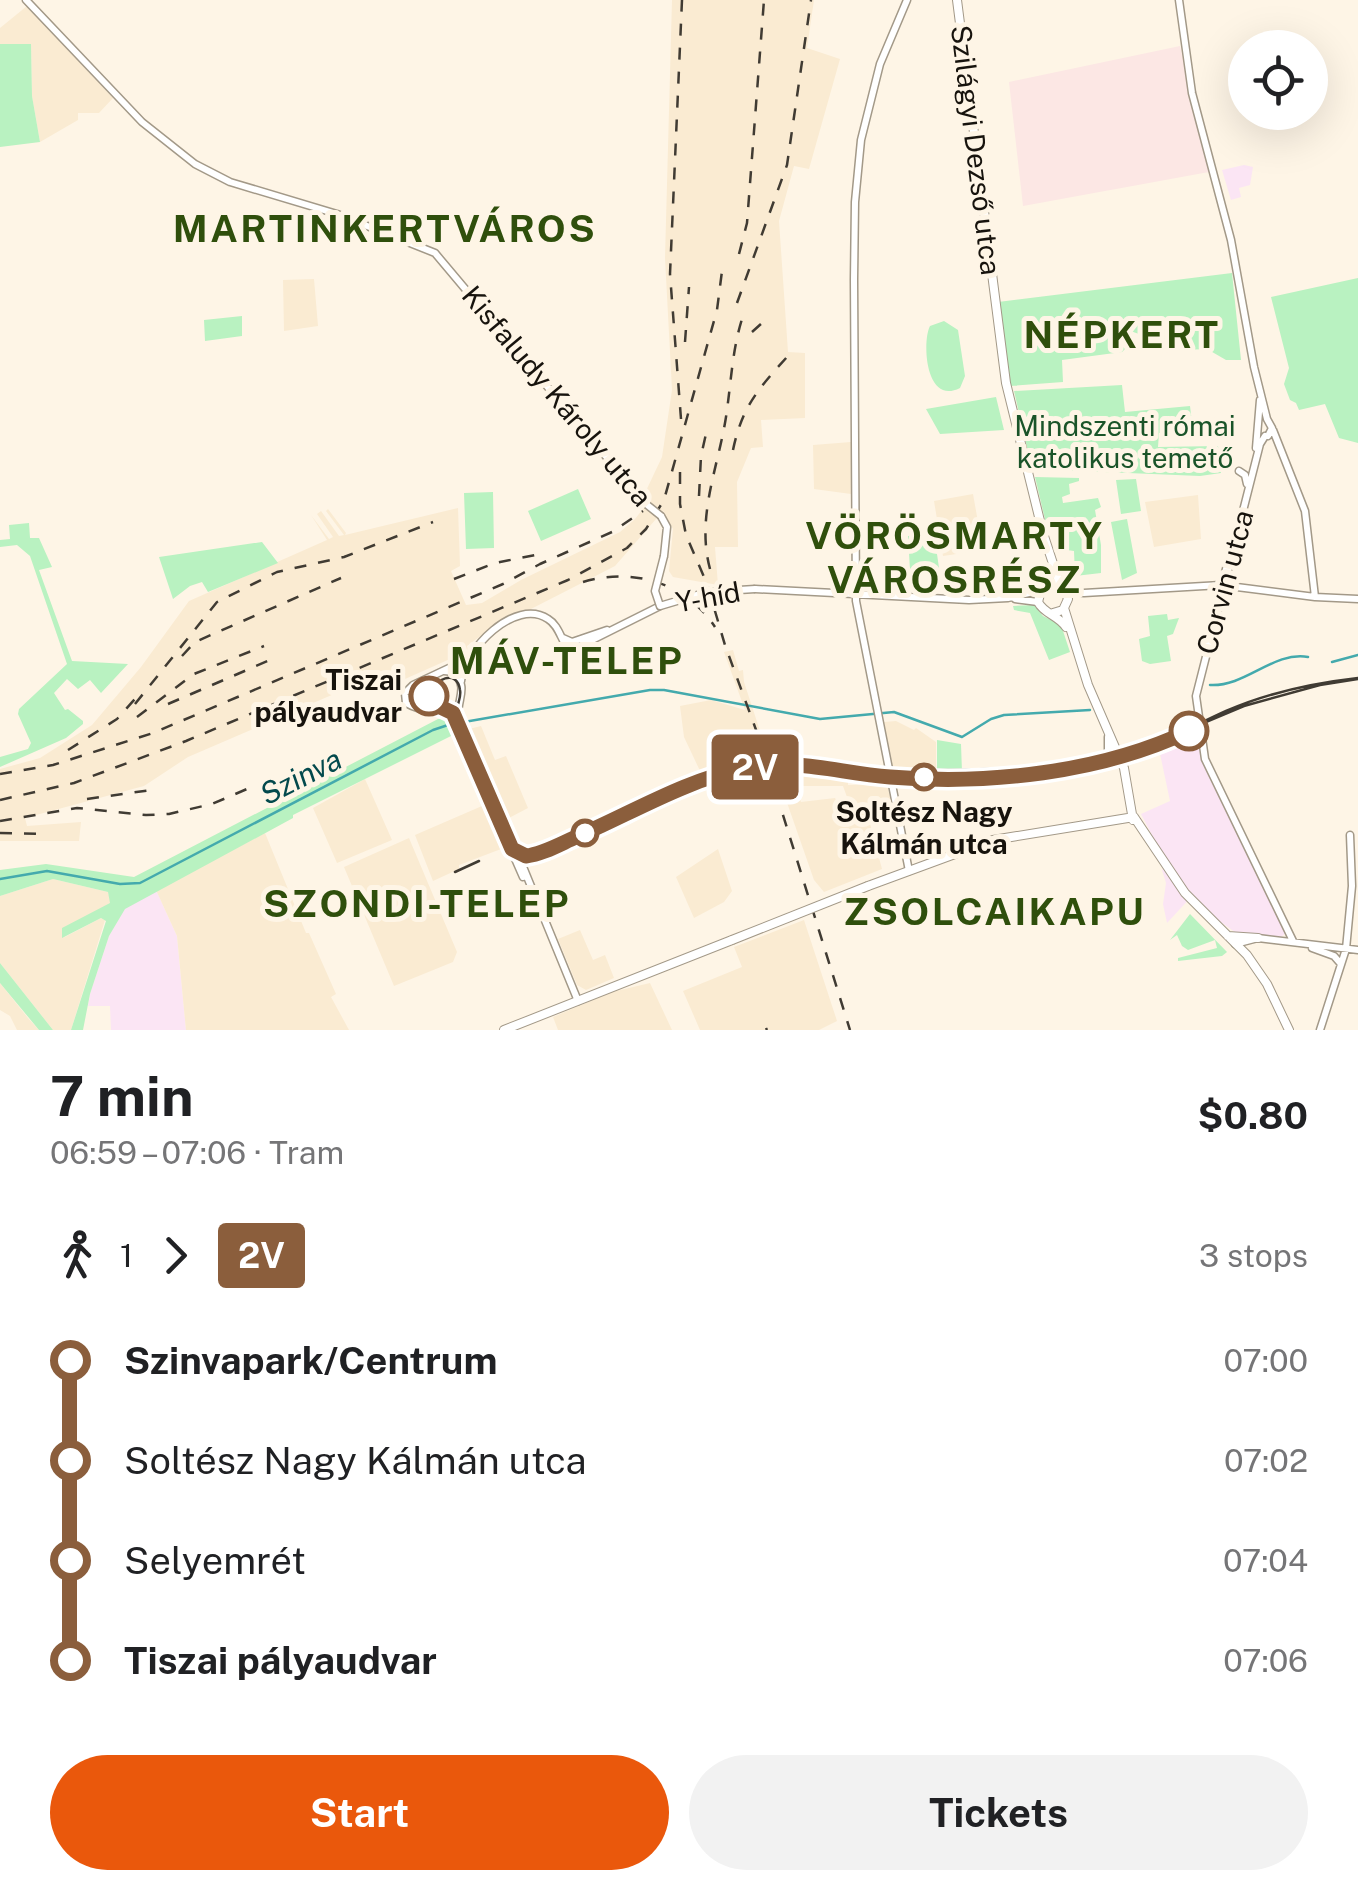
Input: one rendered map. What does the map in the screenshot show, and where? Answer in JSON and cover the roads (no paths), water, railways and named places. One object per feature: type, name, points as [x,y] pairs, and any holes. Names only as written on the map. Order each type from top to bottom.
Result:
[{"type":"main road","name":"Szilágyi Dezső utca","points":[[957,0],[1010,404],[1059,586]]},
{"type":"main road","points":[[1072,635],[1038,602],[1041,590],[1059,586],[1072,635],[1120,760],[1136,824],[1195,905],[1241,950],[1267,984],[1287,1030]]},
{"type":"main road","points":[[1053,613],[1066,605]]},
{"type":"main road","points":[[504,1030],[964,848],[1005,837],[1121,822],[1136,824]]},
{"type":"main road","points":[[1005,837],[1136,824]]},
{"type":"main road","points":[[1227,936],[1258,938]]},
{"type":"main road","points":[[1241,950],[1258,938]]},
{"type":"street","name":"Kisfaludy Károly utca","points":[[26,0],[142,122],[196,164],[230,182],[337,214],[435,253],[660,516],[667,528],[664,556]]},
{"type":"street","points":[[907,0],[880,64],[856,169],[856,596],[909,870]]},
{"type":"street","points":[[1179,0],[1192,93],[1229,236],[1267,430],[1280,448]]},
{"type":"street","points":[[1262,400],[1302,501],[1315,597]]},
{"type":"street","name":"Corvin utca","points":[[1262,400],[1256,449],[1200,674],[1197,715],[1205,759],[1285,929],[1298,942]]},
{"type":"street","name":"Corvin utca","points":[[1256,449],[1267,430]]},
{"type":"street","name":"Corvin utca","points":[[1222,590],[1267,430]]},
{"type":"street","points":[[1239,472],[1247,484]]},
{"type":"street","name":"Y-híd","points":[[660,606],[655,591],[664,556]]},
{"type":"street","points":[[1230,572],[1241,586]]},
{"type":"street","points":[[1059,586],[1084,593],[1212,585],[1222,590],[1241,586],[1358,599]]},
{"type":"street","points":[[1008,598],[1041,590]]},
{"type":"street","name":"Y-híd","points":[[613,628],[660,606],[707,592],[1008,598]]},
{"type":"street","points":[[1066,605],[1084,593]]},
{"type":"street","points":[[1008,598],[1038,602]]},
{"type":"street","points":[[454,712],[463,696],[461,682],[467,660],[478,642],[525,614],[552,621],[568,651],[613,628]]},
{"type":"street","points":[[562,637],[572,642],[613,628]]},
{"type":"street","points":[[454,712],[413,707],[404,698],[410,687],[467,660]]},
{"type":"street","points":[[444,672],[454,672],[461,682]]},
{"type":"street","points":[[454,712],[578,1001]]},
{"type":"street","points":[[512,848],[523,852],[538,849],[697,780],[742,766],[811,761],[889,777],[1007,772],[1098,760],[1108,753],[1108,737]]},
{"type":"street","points":[[522,861],[740,771],[799,766],[889,777],[1022,777],[1120,760]]},
{"type":"street","points":[[1320,1030],[1346,949],[1352,886],[1350,834]]},
{"type":"street","points":[[512,848],[522,861],[537,905]]},
{"type":"street","points":[[521,874],[522,861],[538,849]]},
{"type":"street","points":[[529,880],[528,868],[535,858]]},
{"type":"street","points":[[1280,940],[1285,929]]},
{"type":"street","points":[[1241,950],[1258,938],[1358,950]]},
{"type":"street","points":[[1298,942],[1334,956],[1341,964]]},
{"type":"street","points":[[573,989],[592,995]]},
{"type":"street","points":[[568,1005],[573,989]]},
{"type":"waterway","name":"Szinva","points":[[1332,662],[1358,655]]},
{"type":"waterway","name":"Szinva","points":[[1210,685],[1236,681],[1283,659],[1308,657]]},
{"type":"waterway","name":"Szinva","points":[[464,722],[650,690],[820,719],[894,712],[962,737],[1004,715],[1090,710]]},
{"type":"waterway","name":"Szinva","points":[[0,879],[47,871],[120,884],[140,883],[451,724]]},
{"type":"tram line","points":[[1358,678],[1308,686],[1274,694],[1226,711],[1123,756],[1055,767],[976,775],[949,776],[923,777],[896,776],[880,775],[801,763],[785,762],[737,769],[676,790],[647,804],[618,818],[589,832],[559,844],[529,855],[513,848],[457,716],[458,683],[445,678],[429,693],[433,703],[455,717],[512,849],[529,856],[733,771],[786,763],[894,777],[1026,774],[1120,758],[1244,706],[1358,679]]},
{"type":"tram line","name":"2V","points":[[429,696],[434,704],[453,713],[512,849],[526,856],[698,783],[742,769],[786,764],[894,778],[1011,776],[1119,758],[1189,731]]},
{"type":"tram line","points":[[455,872],[479,861]]},
{"type":"railway","points":[[681,419],[670,274],[682,0]]},
{"type":"railway","points":[[739,254],[747,223],[764,0]]},
{"type":"railway","points":[[737,303],[787,165],[811,0]]},
{"type":"railway","points":[[0,800],[74,783],[186,741],[568,580],[627,548],[646,529],[664,500],[717,310],[722,271]]},
{"type":"railway","points":[[685,342],[689,287]]},
{"type":"railway","points":[[710,569],[707,512],[742,319]]},
{"type":"railway","points":[[752,332],[762,323]]},
{"type":"railway","points":[[733,450],[752,399],[787,357]]},
{"type":"railway","points":[[699,496],[701,456],[708,425]]},
{"type":"railway","points":[[680,472],[680,504],[686,535],[707,584],[759,738],[850,1030]]},
{"type":"railway","points":[[0,774],[53,765],[153,733],[503,584],[612,532],[643,511]]},
{"type":"railway","points":[[135,704],[217,602],[277,572],[344,557],[433,522]]},
{"type":"railway","points":[[454,579],[495,563],[545,553]]},
{"type":"railway","points":[[583,582],[621,577],[657,582],[689,599],[715,627]]},
{"type":"railway","points":[[182,656],[195,642],[341,578]]},
{"type":"railway","points":[[137,717],[194,674],[264,646]]},
{"type":"railway","points":[[168,704],[270,660]]},
{"type":"railway","points":[[68,750],[117,719],[142,691]]},
{"type":"railway","points":[[0,821],[77,808],[169,814],[212,804],[247,789]]},
{"type":"railway","points":[[87,799],[151,790]]},
{"type":"railway","points":[[0,833],[46,834]]},
{"type":"place","name":"Tiszai pályaudvar","points":[[429,696]]},
{"type":"place","name":"Soltész Nagy Kálmán utca","points":[[924,777]]},
{"type":"district","name":"MARTINKERTVÁROS","points":[[385,229]]},
{"type":"district","name":"NÉPKERT","points":[[1122,335]]},
{"type":"district","name":"VÖRÖSMARTY VÁROSRÉSZ","points":[[955,558]]},
{"type":"district","name":"MÁV-TELEP","points":[[567,661]]},
{"type":"district","name":"SZONDI-TELEP","points":[[417,904]]},
{"type":"district","name":"ZSOLCAIKAPU","points":[[995,912]]},
{"type":"park label","name":"Mindszenti római katolikus temető","points":[[1125,442]]}]
